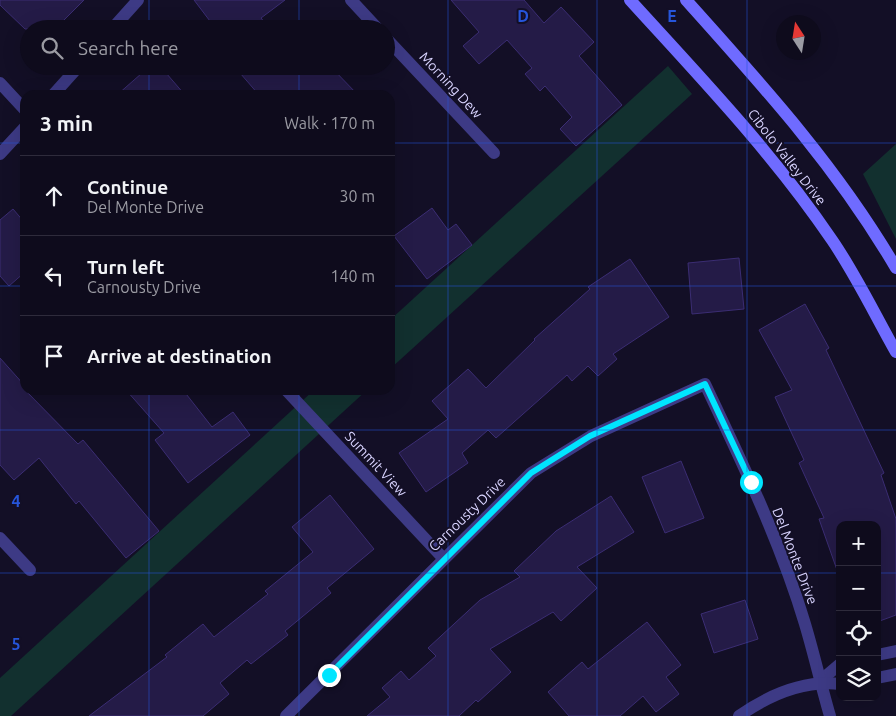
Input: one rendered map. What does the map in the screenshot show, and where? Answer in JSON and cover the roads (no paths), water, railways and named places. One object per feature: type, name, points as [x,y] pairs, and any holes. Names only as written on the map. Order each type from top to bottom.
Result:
[{"type":"main road","name":"Cibolo Valley Drive","points":[[630,0],[753,134],[791,184],[833,241],[896,352]]},
{"type":"main road","name":"Cibolo Valley Drive","points":[[686,0],[784,108],[867,219],[896,268]]},
{"type":"street","points":[[120,20],[138,0]]},
{"type":"street","points":[[351,0],[370,20]]},
{"type":"street","name":"Morning Dew","points":[[395,48],[494,153]]},
{"type":"street","points":[[57,90],[71,75]]},
{"type":"street","points":[[0,83],[20,105]]},
{"type":"street","points":[[0,154],[20,132]]},
{"type":"street","name":"Carnousty Drive","points":[[286,716],[531,473],[590,436],[705,384]]},
{"type":"street","name":"Del Monte Drive","points":[[705,384],[751,482],[782,560],[805,623],[830,716]]},
{"type":"street","name":"Summit View","points":[[291,395],[444,558]]},
{"type":"street","points":[[0,538],[30,570]]},
{"type":"street","points":[[881,654],[896,651]]},
{"type":"street","points":[[820,682],[836,668]]},
{"type":"street","points":[[881,677],[896,674]]},
{"type":"street","points":[[739,716],[756,704],[794,688],[820,682],[836,684]]}]
